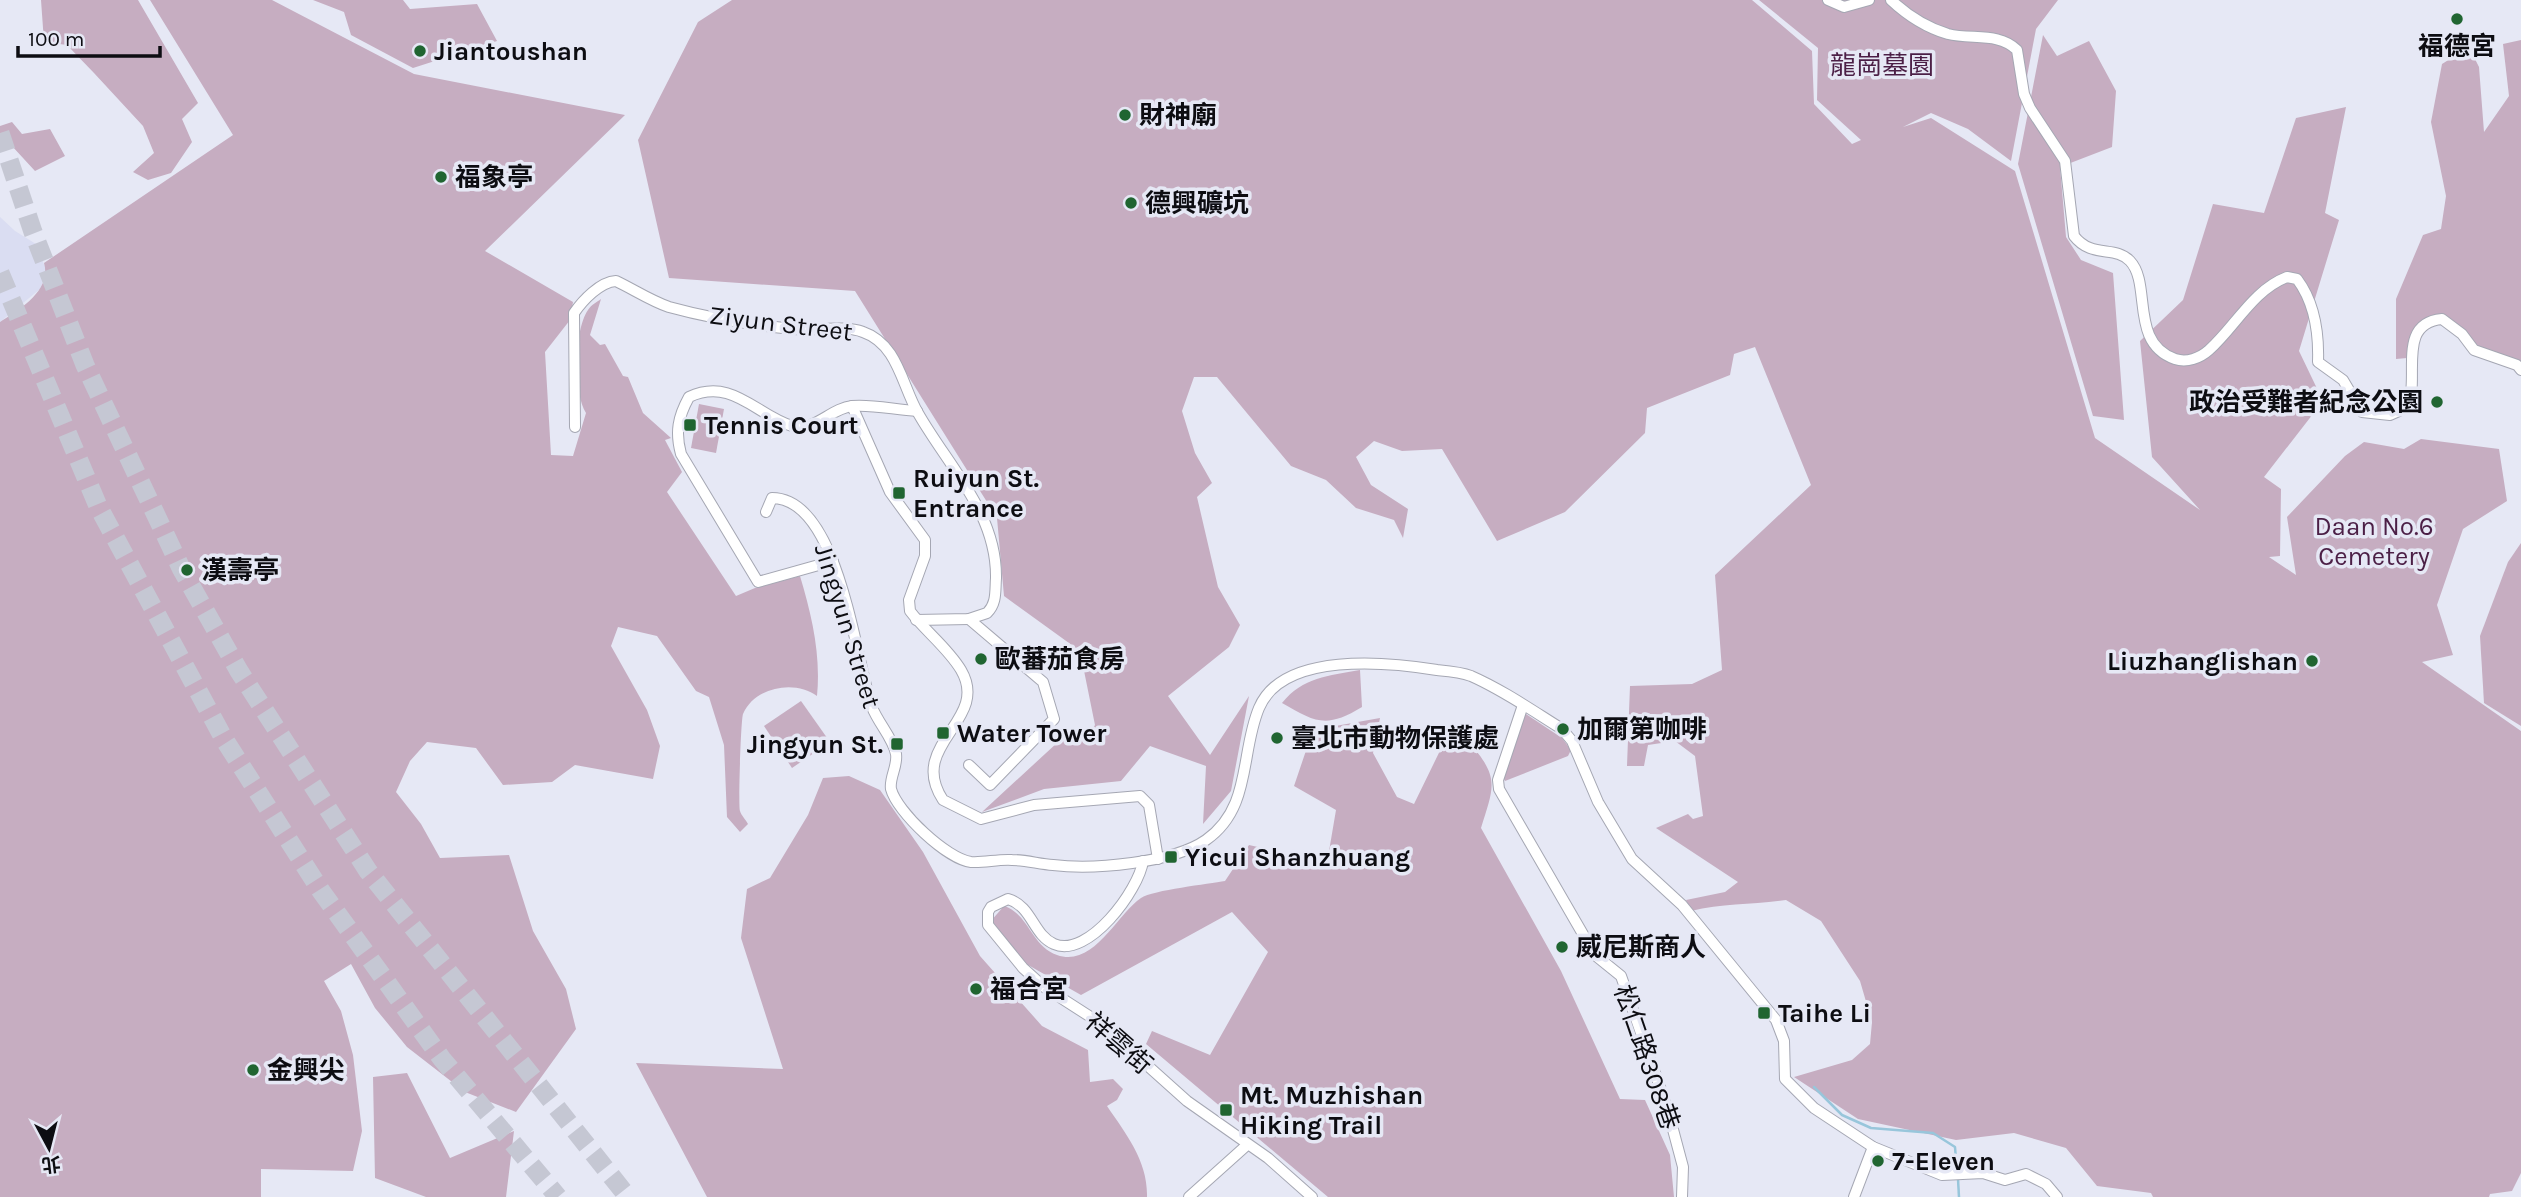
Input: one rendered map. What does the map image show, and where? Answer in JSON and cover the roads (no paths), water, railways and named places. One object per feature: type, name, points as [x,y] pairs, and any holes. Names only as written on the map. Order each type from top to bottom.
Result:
[{"type":"street","points":[[1828,0],[1844,6],[1869,0]]},
{"type":"street","points":[[1891,0],[1903,11],[1942,31],[1999,39],[2017,50],[2027,101],[2065,161],[2074,236],[2082,245],[2094,251],[2121,255],[2130,261],[2137,271],[2150,337],[2172,358],[2187,360],[2203,355],[2261,294],[2287,277],[2297,279],[2304,289],[2319,332],[2318,362],[2343,380],[2362,412],[2390,415],[2408,407],[2412,397],[2413,341],[2418,328],[2433,320],[2441,319],[2452,327],[2474,350],[2516,365],[2521,370]]},
{"type":"street","name":"Ziyun Street","points":[[575,427],[574,313],[599,286],[607,282],[616,281],[667,306],[723,319],[803,330],[862,331],[881,341],[897,366],[916,411],[966,487],[992,539],[996,564],[994,603],[987,613],[969,619]]},
{"type":"street","points":[[833,561],[758,582],[689,471],[676,437],[678,422],[689,397],[701,391],[716,391],[752,402],[770,416],[795,428],[809,426],[834,412],[852,406],[916,411]]},
{"type":"street","points":[[852,406],[890,492],[925,540],[925,556],[909,600],[910,611],[961,670],[967,694],[961,720],[943,738],[937,754],[934,779],[943,800],[981,819],[1034,805],[1140,796],[1149,805],[1158,859]]},
{"type":"street","name":"Jingyun Street","points":[[766,512],[772,498],[784,498],[794,503],[809,518],[827,544],[872,708],[896,754],[891,787],[908,817],[935,842],[968,862],[1011,860],[1061,866],[1143,862],[1197,845],[1222,825],[1239,798],[1260,704],[1281,682],[1298,673],[1327,666],[1406,665],[1469,675],[1562,729],[1572,741],[1598,802],[1632,859],[1688,912],[1776,1020],[1784,1041],[1785,1079],[1814,1108],[1873,1147],[1942,1175],[1983,1173],[2004,1180],[2026,1174],[2046,1184],[2057,1197]]},
{"type":"street","points":[[916,620],[969,619],[1043,682],[1054,719],[990,785],[969,765]]},
{"type":"street","name":"松仁路308巷","points":[[1523,705],[1498,780],[1499,789],[1595,955],[1621,976],[1667,1107],[1683,1167],[1682,1197]]},
{"type":"street","name":"祥雲街","points":[[1143,862],[1141,875],[1126,898],[1091,936],[1075,945],[1061,946],[1048,940],[1024,908],[1008,899],[991,907],[988,912],[988,925],[1023,968],[1044,987],[1100,1023],[1187,1101],[1247,1145]]},
{"type":"street","points":[[1189,1197],[1247,1145],[1268,1158],[1312,1197]]},
{"type":"street","points":[[1854,1197],[1873,1147]]},
{"type":"waterway","points":[[1814,1087],[1842,1115],[1871,1128],[1933,1133],[1955,1147],[1957,1172]]},
{"type":"waterway","points":[[1958,1179],[1959,1197]]},
{"type":"tunnel","points":[[0,133],[33,232],[85,365],[181,568],[239,671],[368,871],[628,1197]]},
{"type":"tunnel","points":[[0,273],[98,506],[224,739],[321,891],[442,1059],[558,1197]]},
{"type":"place","name":"福德宮","points":[[2457,19]]},
{"type":"place","name":"Jiantoushan","points":[[420,51]]},
{"type":"place","name":"財神廟","points":[[1125,115]]},
{"type":"place","name":"福象亭","points":[[441,177]]},
{"type":"place","name":"德興礦坑","points":[[1131,203]]},
{"type":"place","name":"政治受難者紀念公園","points":[[2437,402]]},
{"type":"place","name":"Tennis Court","points":[[690,425]]},
{"type":"place","name":"Ruiyun St. Entrance","points":[[899,493]]},
{"type":"place","name":"漢壽亭","points":[[187,570]]},
{"type":"place","name":"歐蕃茄食房","points":[[981,659]]},
{"type":"place","name":"Liuzhanglishan","points":[[2312,661]]},
{"type":"place","name":"加爾第咖啡","points":[[1563,729]]},
{"type":"place","name":"Water Tower","points":[[943,733]]},
{"type":"place","name":"臺北市動物保護處","points":[[1277,738]]},
{"type":"place","name":"Jingyun St.","points":[[897,744]]},
{"type":"place","name":"Yicui Shanzhuang","points":[[1171,857]]},
{"type":"place","name":"威尼斯商人","points":[[1562,947]]},
{"type":"place","name":"福合宮","points":[[976,989]]},
{"type":"place","name":"Taihe Li","points":[[1764,1013]]},
{"type":"place","name":"金興尖","points":[[253,1070]]},
{"type":"place","name":"Mt. Muzhishan Hiking Trail","points":[[1226,1110]]},
{"type":"place","name":"7-Eleven","points":[[1878,1161]]},
{"type":"park label","name":"龍崗墓園","points":[[1882,65]]},
{"type":"park label","name":"Daan No.6 Cemetery","points":[[2374,541]]}]
